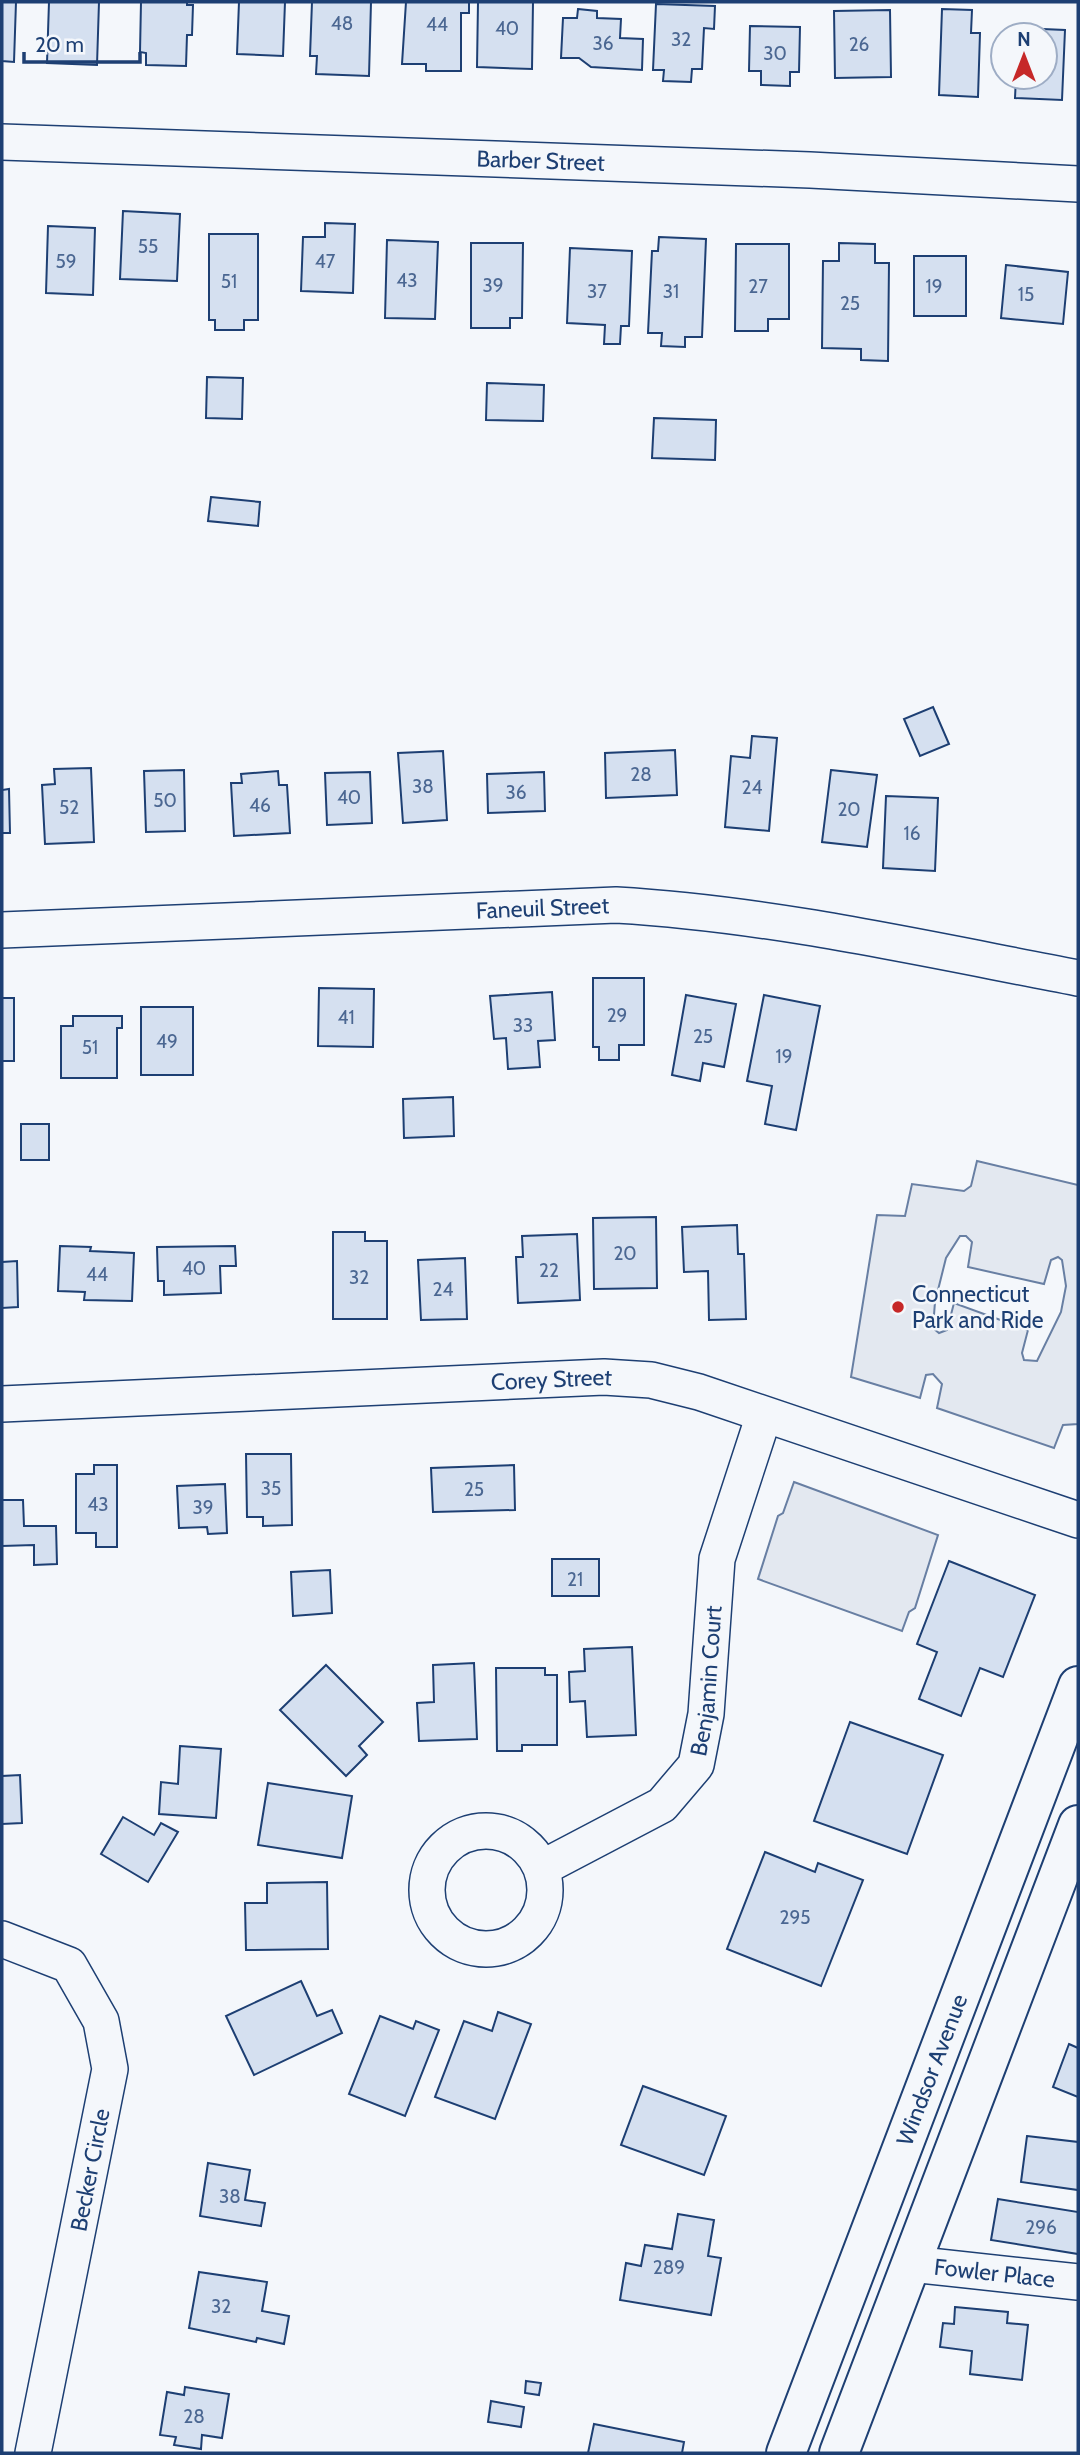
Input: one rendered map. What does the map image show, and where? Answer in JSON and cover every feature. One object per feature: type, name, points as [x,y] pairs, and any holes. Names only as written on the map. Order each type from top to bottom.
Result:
[{"type":"main road","name":"Windsor Avenue","points":[[799,2451],[1078,1686]]},
{"type":"main road","points":[[839,2453],[1078,1825]]},
{"type":"street","name":"Barber Street","points":[[2,142],[810,170],[1078,184]]},
{"type":"street","name":"Faneuil Street","points":[[2,930],[616,905],[685,909],[760,919],[1078,978]]},
{"type":"street","name":"Corey Street","points":[[2,1404],[604,1377],[651,1380],[699,1392],[1078,1520]]},
{"type":"street","name":"Benjamin Court","points":[[542,1868],[662,1805],[696,1765],[706,1714],[718,1559],[764,1415]]},
{"type":"street","name":"Becker Circle","points":[[2,1939],[69,1965],[101,2021],[110,2069],[33,2453]]},
{"type":"street","name":"Fowler Place","points":[[911,2264],[1078,2282]]},
{"type":"shaded area","name":"Connecticut Park and Ride","points":[[977,1161],[1078,1185],[1078,1424],[1063,1425],[1054,1448],[937,1408],[942,1384],[933,1374],[926,1375],[920,1398],[851,1377],[877,1215],[905,1216],[912,1184],[964,1191],[971,1186]],"holes":[[[960,1236],[966,1236],[972,1242],[968,1267],[1044,1284],[1051,1260],[1058,1257],[1062,1260],[1066,1286],[1061,1312],[1037,1361],[1024,1360],[1022,1353],[1028,1330],[954,1303],[947,1330],[939,1333],[933,1328],[935,1302],[946,1258]]]},
{"type":"shaded area","points":[[794,1482],[938,1535],[915,1608],[909,1612],[902,1631],[758,1579],[778,1516],[783,1513]]},
{"type":"building","points":[[2,2],[16,2],[14,62],[2,61]]},
{"type":"building","points":[[49,2],[99,2],[97,65],[47,63]]},
{"type":"building","points":[[141,2],[187,2],[187,5],[193,5],[192,35],[187,35],[186,66],[146,65],[146,53],[140,52]]},
{"type":"building","points":[[239,2],[285,2],[283,56],[237,54]]},
{"type":"building","points":[[312,2],[371,2],[369,76],[316,74],[317,56],[310,56]]},
{"type":"building","points":[[406,2],[469,2],[469,13],[461,13],[461,71],[426,71],[426,64],[402,64]]},
{"type":"building","points":[[478,2],[533,2],[532,69],[477,67]]},
{"type":"building","points":[[656,4],[715,6],[714,29],[704,28],[702,69],[692,69],[691,82],[663,81],[664,70],[653,70]]},
{"type":"building","points":[[578,9],[597,11],[597,18],[621,19],[620,38],[643,39],[642,70],[591,67],[579,58],[561,58],[563,18],[577,18]]},
{"type":"building","points":[[942,9],[972,10],[971,33],[980,33],[978,97],[939,95]]},
{"type":"building","points":[[890,10],[891,77],[835,78],[834,11]]},
{"type":"building","points":[[750,26],[800,27],[799,72],[790,72],[790,86],[761,85],[761,71],[749,71]]},
{"type":"building","points":[[1059,30],[1065,30],[1062,100],[1015,98],[1015,91],[1059,91]]},
{"type":"building","points":[[123,211],[180,214],[177,281],[120,279]]},
{"type":"building","points":[[325,223],[355,224],[353,293],[301,291],[303,237],[325,237]]},
{"type":"building","points":[[48,226],[95,228],[93,295],[46,293]]},
{"type":"building","points":[[209,234],[258,234],[258,320],[244,320],[244,330],[215,330],[215,320],[209,320]]},
{"type":"building","points":[[659,237],[706,239],[702,337],[685,337],[685,347],[661,346],[662,333],[648,333],[652,251],[658,251]]},
{"type":"building","points":[[387,240],[438,242],[435,319],[385,318]]},
{"type":"building","points":[[471,243],[523,243],[522,318],[510,318],[510,328],[471,328]]},
{"type":"building","points":[[839,243],[875,244],[875,263],[889,263],[888,361],[861,360],[861,349],[822,348],[823,261],[839,261]]},
{"type":"building","points":[[736,244],[789,244],[789,319],[768,319],[768,331],[735,331]]},
{"type":"building","points":[[570,248],[632,251],[629,326],[621,326],[620,344],[604,344],[605,325],[567,323]]},
{"type":"building","points":[[914,256],[966,256],[966,316],[914,316]]},
{"type":"building","points":[[1006,265],[1068,272],[1063,324],[1001,318]]},
{"type":"building","points":[[207,377],[243,378],[242,419],[206,418]]},
{"type":"building","points":[[487,383],[544,385],[543,421],[486,420]]},
{"type":"building","points":[[654,418],[716,420],[715,460],[652,458]]},
{"type":"building","points":[[211,497],[260,502],[258,526],[208,521]]},
{"type":"building","points":[[933,707],[949,744],[920,756],[904,719]]},
{"type":"building","points":[[752,736],[777,738],[769,831],[725,827],[731,756],[750,758]]},
{"type":"building","points":[[675,750],[677,795],[606,798],[605,753]]},
{"type":"building","points":[[443,751],[447,820],[403,823],[398,753]]},
{"type":"building","points":[[91,768],[94,842],[45,844],[42,785],[55,784],[54,769]]},
{"type":"building","points":[[184,770],[185,831],[146,832],[144,771]]},
{"type":"building","points":[[831,770],[877,775],[867,847],[822,842]]},
{"type":"building","points":[[278,771],[279,785],[287,785],[290,833],[234,836],[231,783],[242,783],[241,774]]},
{"type":"building","points":[[370,772],[372,823],[327,825],[325,773]]},
{"type":"building","points":[[544,772],[545,811],[488,813],[487,774]]},
{"type":"building","points":[[9,789],[10,833],[2,833],[2,790]]},
{"type":"building","points":[[886,796],[938,798],[935,871],[883,868]]},
{"type":"building","points":[[593,978],[644,978],[644,1045],[619,1045],[619,1060],[599,1060],[599,1047],[593,1047]]},
{"type":"building","points":[[319,988],[374,989],[373,1047],[318,1046]]},
{"type":"building","points":[[552,992],[555,1040],[538,1041],[540,1067],[508,1069],[506,1038],[494,1039],[490,996]]},
{"type":"building","points":[[686,995],[736,1004],[724,1067],[703,1063],[700,1081],[672,1075]]},
{"type":"building","points":[[764,995],[820,1006],[796,1130],[765,1124],[772,1086],[747,1081]]},
{"type":"building","points":[[2,998],[14,998],[14,1061],[2,1061]]},
{"type":"building","points":[[141,1007],[193,1007],[193,1075],[141,1075]]},
{"type":"building","points":[[73,1016],[122,1016],[122,1028],[117,1028],[117,1078],[61,1078],[61,1026],[73,1026]]},
{"type":"building","points":[[453,1097],[454,1136],[404,1138],[403,1099]]},
{"type":"building","points":[[21,1124],[49,1124],[49,1160],[21,1160]]},
{"type":"building","points":[[656,1217],[657,1288],[594,1289],[593,1218]]},
{"type":"building","points":[[737,1225],[738,1254],[744,1254],[746,1319],[709,1320],[708,1271],[684,1272],[682,1227]]},
{"type":"building","points":[[333,1232],[365,1232],[365,1241],[387,1241],[387,1319],[333,1319]]},
{"type":"building","points":[[577,1234],[580,1300],[518,1303],[516,1257],[523,1257],[522,1236]]},
{"type":"building","points":[[60,1246],[91,1247],[90,1251],[134,1253],[132,1301],[84,1300],[85,1292],[58,1291]]},
{"type":"building","points":[[235,1246],[236,1266],[220,1266],[221,1293],[164,1295],[164,1281],[158,1281],[157,1247]]},
{"type":"building","points":[[465,1258],[467,1319],[421,1320],[418,1260]]},
{"type":"building","points":[[17,1261],[18,1307],[2,1308],[2,1262]]},
{"type":"building","points":[[246,1454],[291,1454],[292,1525],[263,1526],[263,1517],[247,1517]]},
{"type":"building","points":[[94,1465],[117,1465],[117,1547],[96,1547],[96,1533],[76,1533],[76,1474],[94,1474]]},
{"type":"building","points":[[514,1465],[515,1510],[433,1512],[431,1468]]},
{"type":"building","points":[[225,1484],[227,1533],[208,1534],[207,1527],[179,1528],[177,1486]]},
{"type":"building","points":[[2,1500],[23,1500],[24,1526],[56,1526],[57,1564],[34,1565],[34,1545],[2,1546]]},
{"type":"building","points":[[552,1559],[599,1559],[599,1596],[552,1596]]},
{"type":"building","points":[[949,1561],[1035,1595],[1003,1677],[980,1668],[961,1716],[919,1699],[937,1652],[917,1644]]},
{"type":"building","points":[[330,1570],[332,1613],[293,1616],[291,1572]]},
{"type":"building","points":[[632,1647],[636,1735],[587,1737],[585,1701],[570,1702],[569,1672],[585,1671],[584,1649]]},
{"type":"building","points":[[474,1663],[477,1739],[419,1741],[417,1703],[434,1702],[433,1665]]},
{"type":"building","points":[[326,1665],[383,1722],[359,1746],[367,1755],[346,1776],[280,1710]]},
{"type":"building","points":[[496,1668],[545,1668],[545,1675],[557,1675],[557,1745],[522,1745],[522,1751],[497,1751]]},
{"type":"building","points":[[850,1722],[943,1755],[907,1854],[814,1821]]},
{"type":"building","points":[[180,1746],[221,1749],[216,1818],[159,1814],[161,1782],[178,1784]]},
{"type":"building","points":[[20,1775],[22,1823],[2,1824],[2,1776]]},
{"type":"building","points":[[268,1783],[352,1796],[342,1858],[258,1845]]},
{"type":"building","points":[[123,1817],[154,1835],[161,1823],[178,1832],[148,1882],[101,1854]]},
{"type":"building","points":[[765,1852],[815,1872],[818,1863],[863,1880],[821,1986],[727,1949]]},
{"type":"building","points":[[327,1882],[328,1949],[246,1950],[245,1903],[267,1903],[267,1883]]},
{"type":"building","points":[[301,1981],[317,2016],[332,2010],[342,2033],[254,2075],[226,2016]]},
{"type":"building","points":[[498,2012],[531,2024],[495,2119],[435,2097],[464,2021],[492,2031]]},
{"type":"building","points":[[380,2016],[413,2029],[416,2021],[439,2030],[405,2116],[349,2094]]},
{"type":"building","points":[[1069,2044],[1078,2048],[1078,2097],[1053,2087]]},
{"type":"building","points":[[643,2086],[726,2116],[704,2175],[621,2145]]},
{"type":"building","points":[[1027,2136],[1078,2142],[1078,2190],[1021,2182]]},
{"type":"building","points":[[208,2163],[250,2170],[245,2200],[265,2203],[261,2226],[200,2216]]},
{"type":"building","points":[[998,2199],[1078,2212],[1078,2254],[991,2240]]},
{"type":"building","points":[[678,2214],[714,2220],[708,2256],[721,2258],[711,2315],[620,2300],[626,2263],[641,2266],[645,2245],[672,2249]]},
{"type":"building","points":[[199,2272],[267,2282],[262,2311],[289,2316],[284,2344],[257,2338],[256,2342],[189,2328]]},
{"type":"building","points":[[955,2307],[1008,2312],[1007,2323],[1028,2325],[1022,2380],[970,2374],[972,2351],[940,2347],[943,2323],[954,2324]]},
{"type":"building","points":[[526,2381],[541,2383],[539,2395],[525,2393]]},
{"type":"building","points":[[185,2387],[229,2394],[222,2438],[202,2435],[201,2449],[174,2445],[176,2437],[160,2435],[167,2392],[184,2395]]},
{"type":"building","points":[[491,2401],[524,2407],[521,2427],[488,2422]]},
{"type":"building","points":[[594,2424],[684,2442],[682,2453],[588,2453]]},
{"type":"place","name":"Connecticut Park and Ride","points":[[898,1307]]}]
